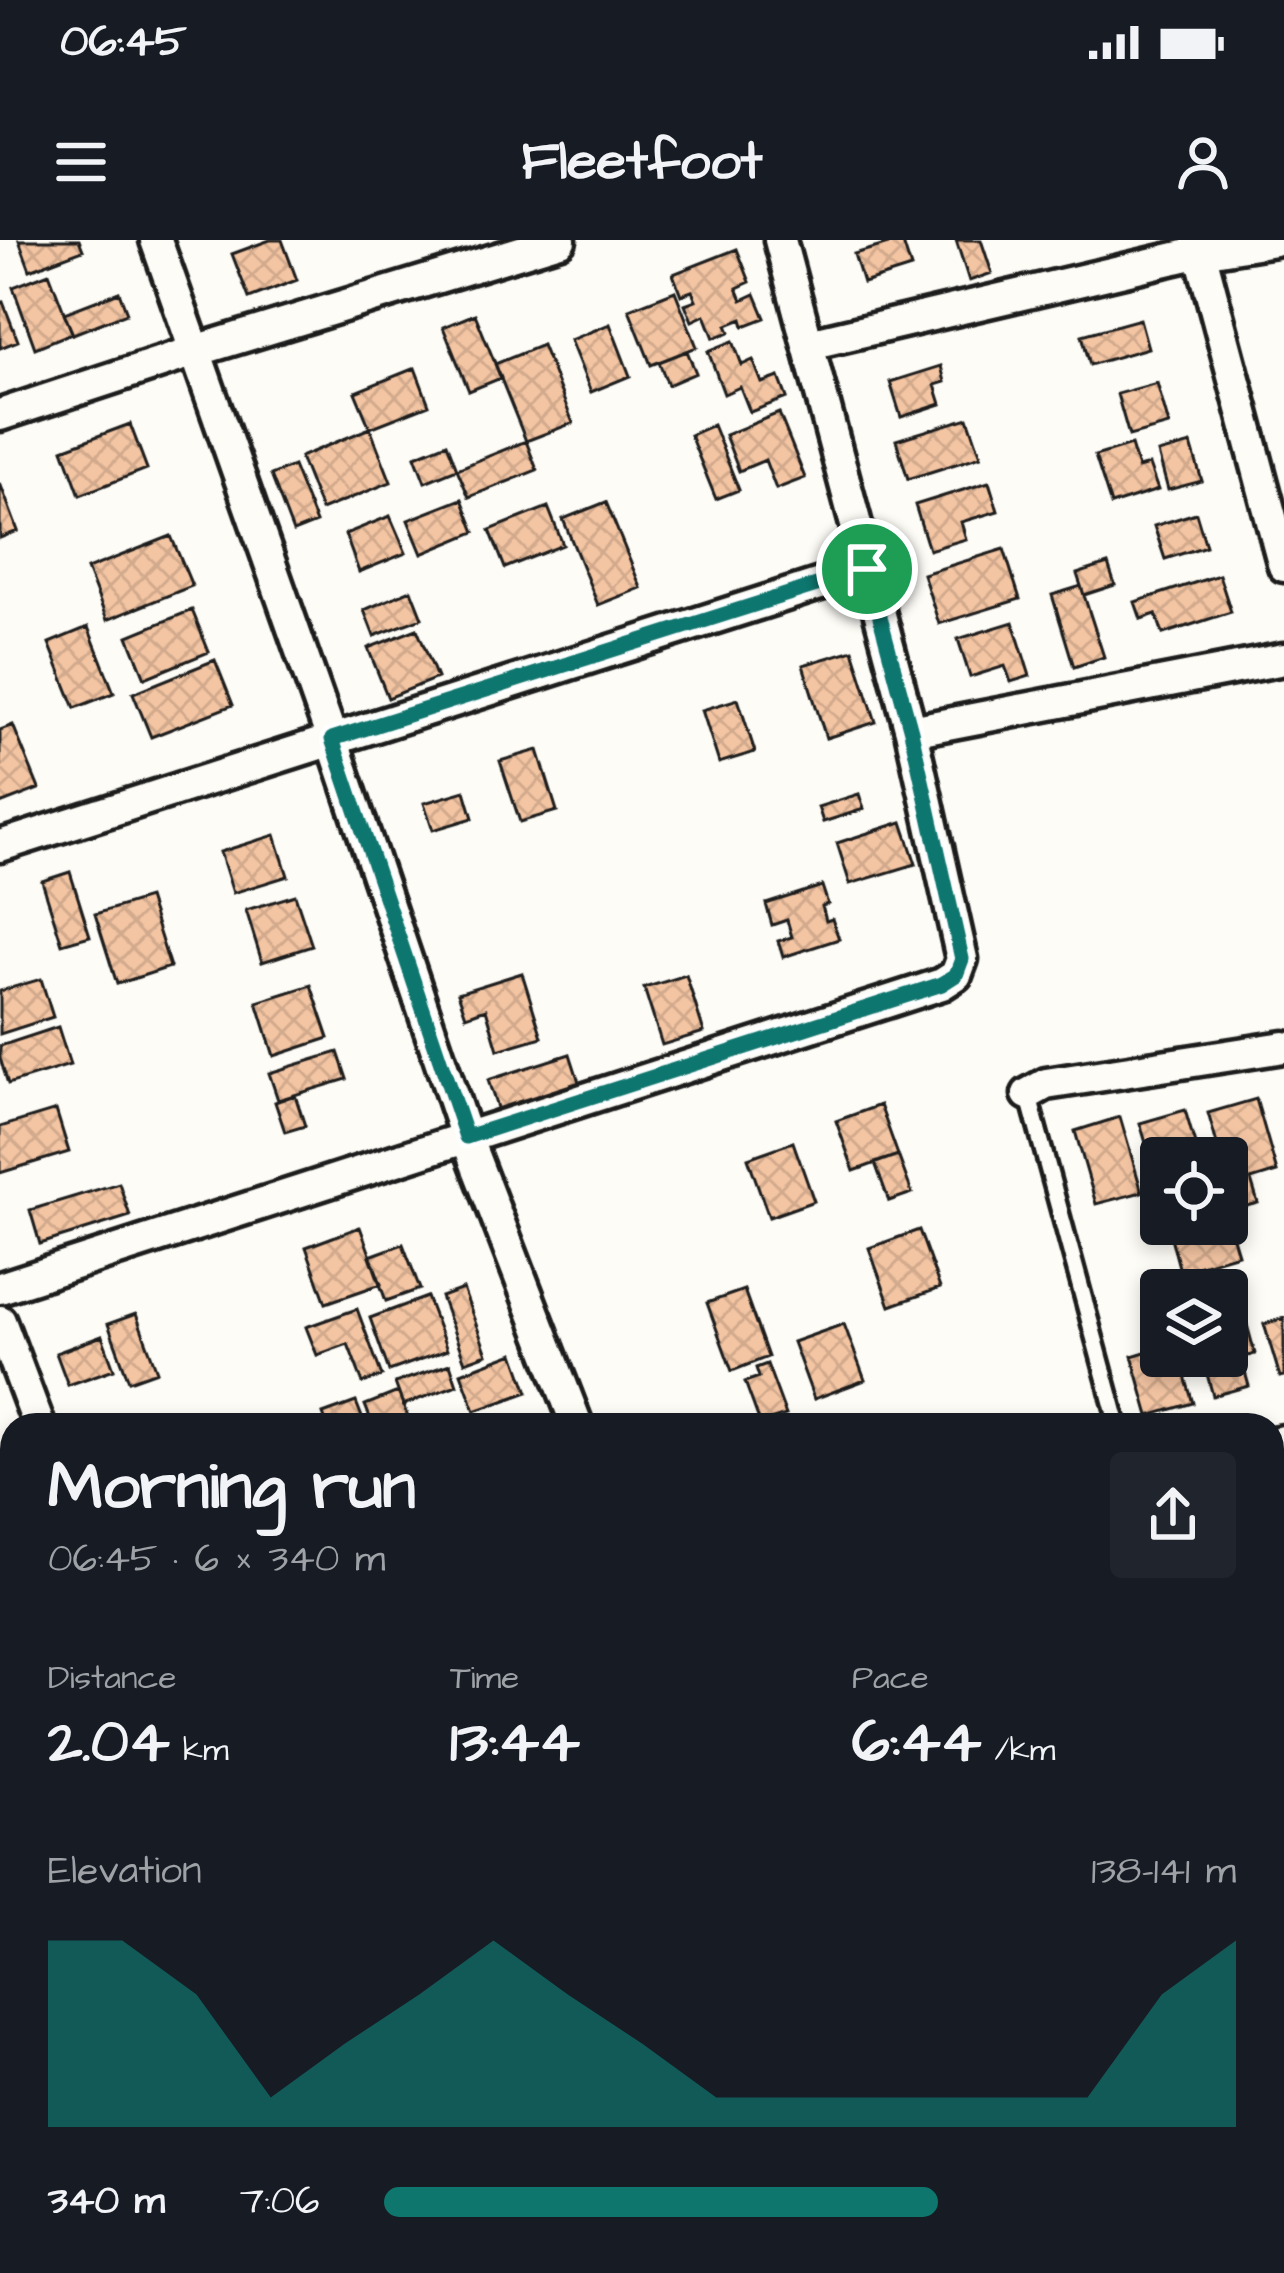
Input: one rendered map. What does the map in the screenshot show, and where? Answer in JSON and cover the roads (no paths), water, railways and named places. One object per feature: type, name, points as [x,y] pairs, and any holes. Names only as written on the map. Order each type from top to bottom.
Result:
[{"type":"street","points":[[157,240],[466,1137],[572,1413]]},
{"type":"street","points":[[0,415],[560,240]]},
{"type":"street","points":[[0,1288],[942,984],[956,975],[962,959],[911,731],[781,240]]},
{"type":"street","points":[[809,344],[1199,246],[1276,240]]},
{"type":"street","points":[[1199,246],[1284,566]]},
{"type":"street","points":[[0,846],[867,569]]},
{"type":"street","points":[[911,731],[1284,659]]},
{"type":"street","points":[[1028,1094],[1046,1084],[1284,1047]]},
{"type":"street","points":[[0,1321],[34,1413]]},
{"type":"lane","points":[[1028,1094],[1115,1413]]}]
